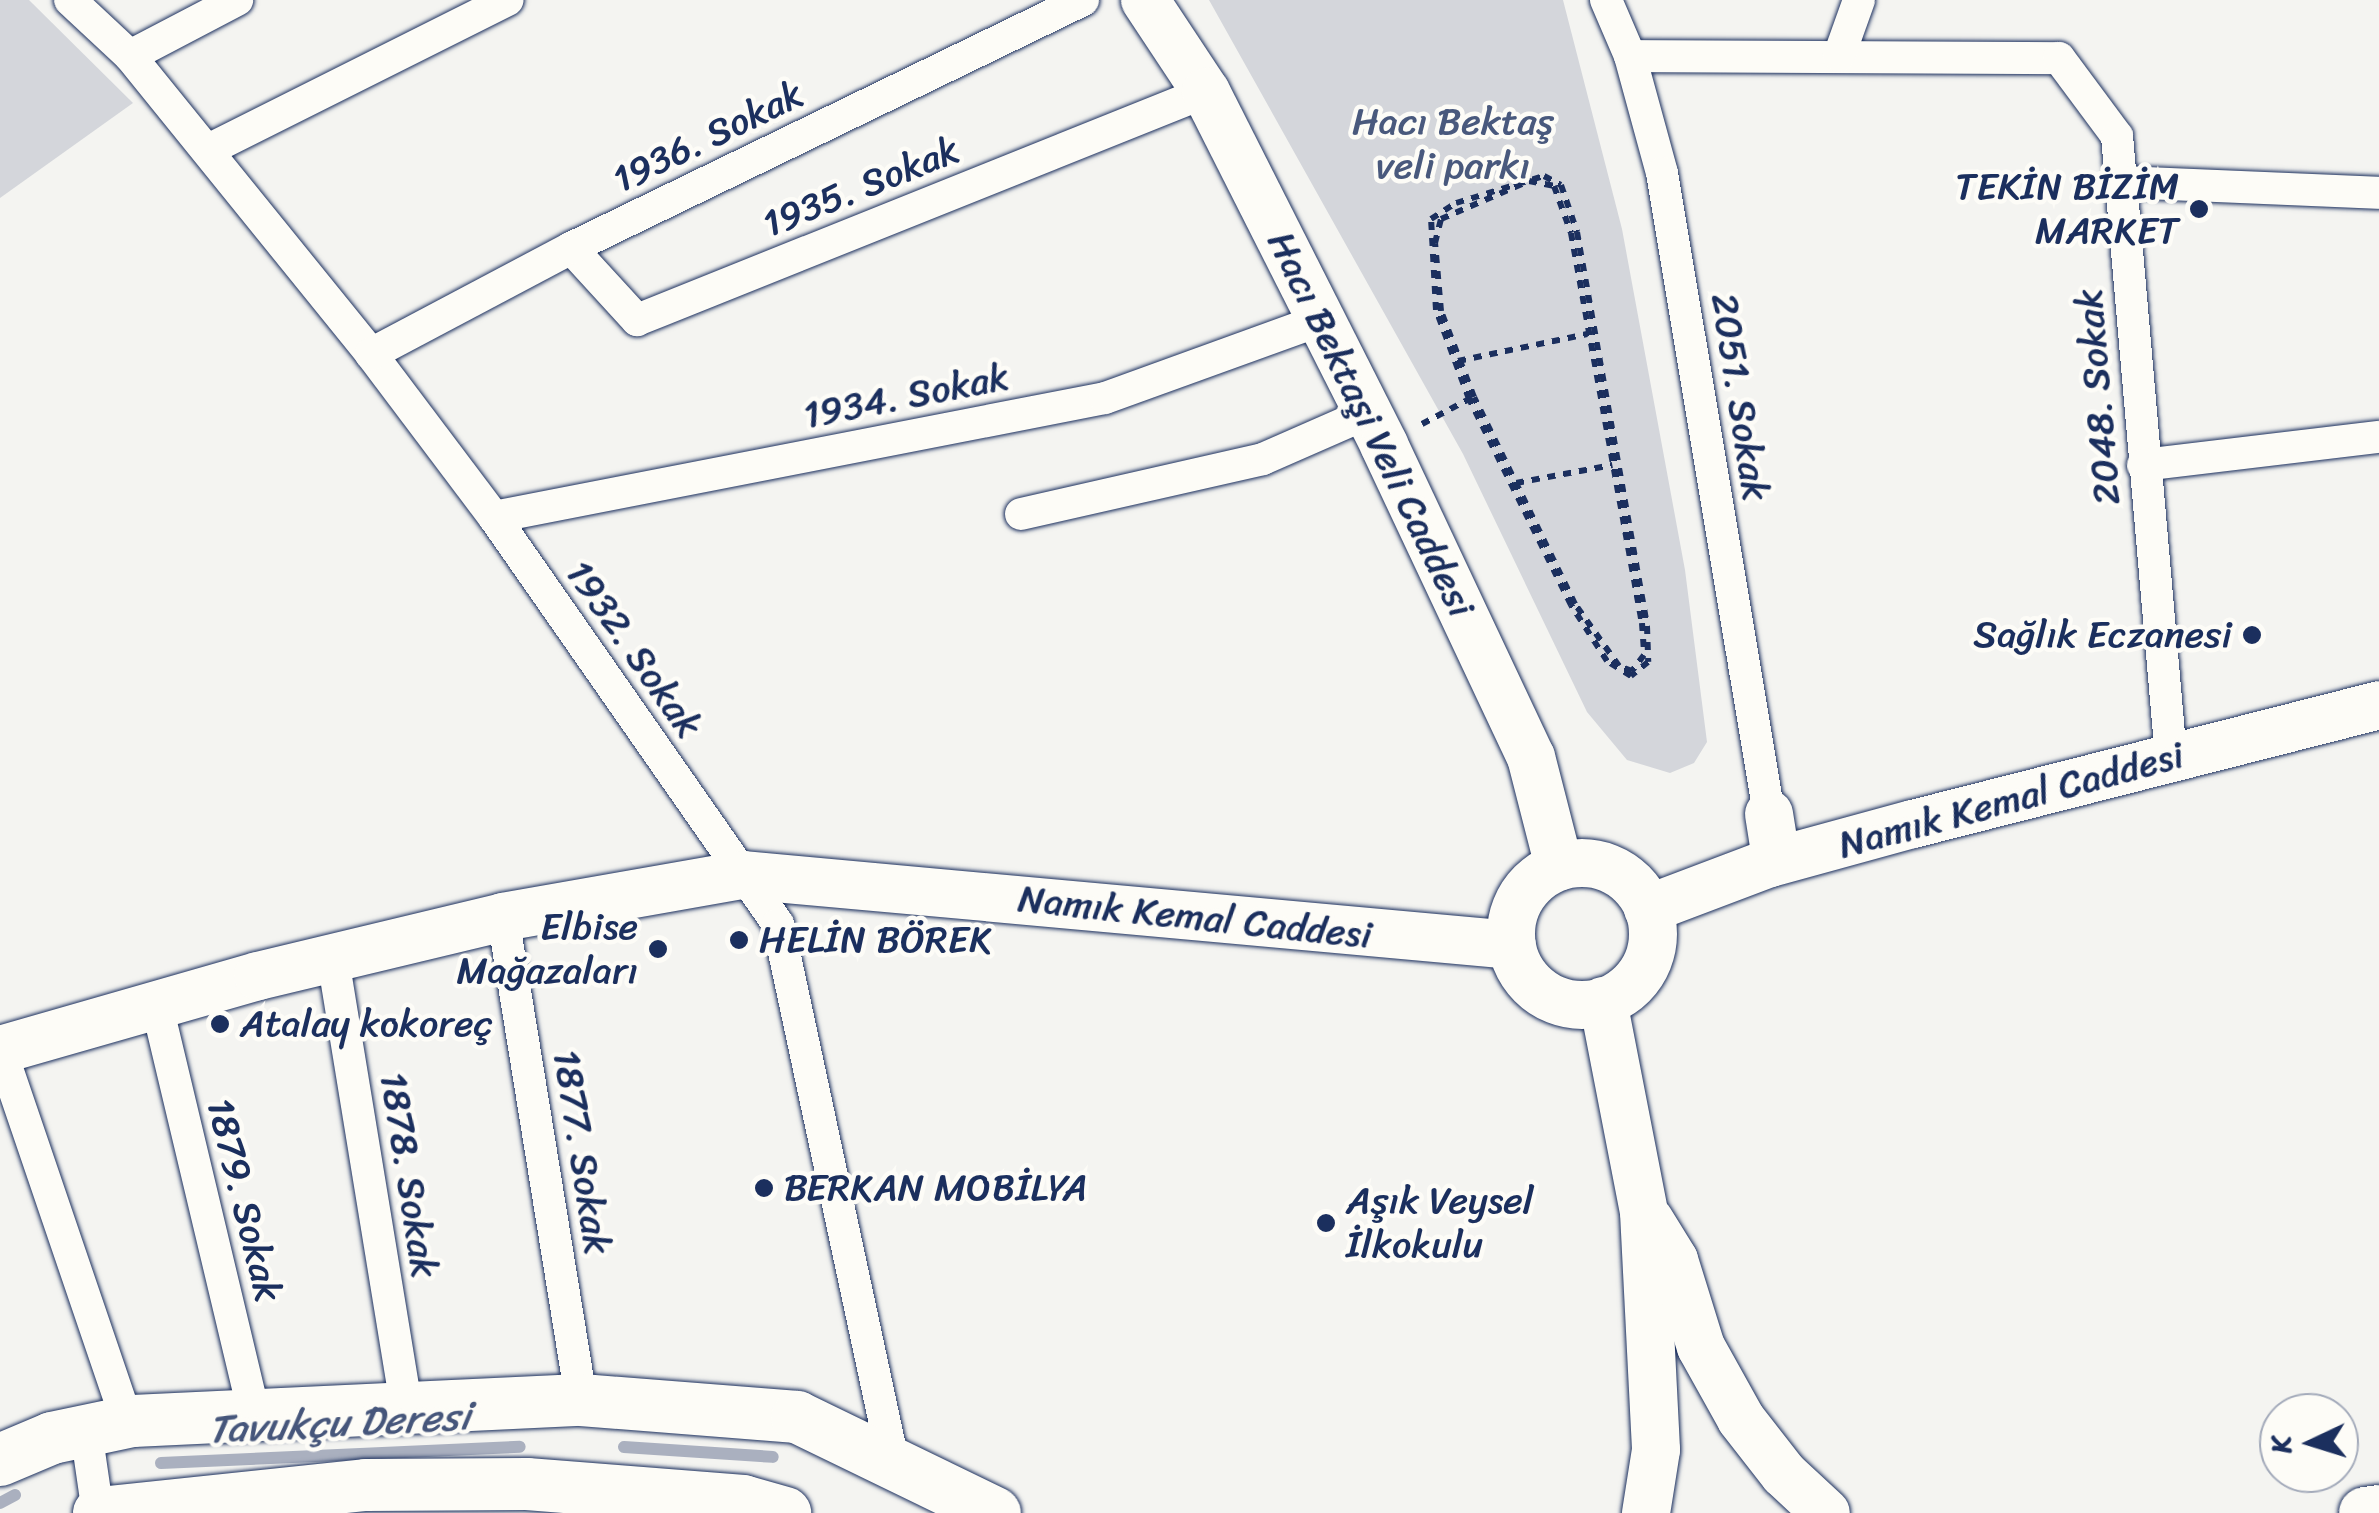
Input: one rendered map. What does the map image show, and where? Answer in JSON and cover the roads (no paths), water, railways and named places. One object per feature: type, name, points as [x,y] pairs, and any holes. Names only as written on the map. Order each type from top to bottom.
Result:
[{"type":"main road","points":[[0,1460],[107,1426],[406,1404],[581,1400],[797,1417],[995,1513]]},
{"type":"main road","points":[[98,1513],[366,1499],[527,1484],[635,1503],[743,1500],[785,1513]]},
{"type":"main road","points":[[2365,1513],[2379,1511]]},
{"type":"street","name":"1932. Sokak","points":[[70,0],[130,56],[371,354],[494,517],[778,924],[893,1462]]},
{"type":"street","points":[[130,56],[194,13],[236,0]]},
{"type":"street","points":[[208,150],[508,0]]},
{"type":"street","name":"1936. Sokak","points":[[371,354],[571,248],[1083,0]]},
{"type":"street","name":"Hacı Bektaşi Veli Caddesi","points":[[1145,0],[1206,92],[1376,429],[1531,756],[1559,866]]},
{"type":"street","name":"2051. Sokak","points":[[1606,0],[1630,56],[1662,173],[1769,814]]},
{"type":"street","points":[[1839,56],[1859,0]]},
{"type":"street","name":"2048. Sokak","points":[[1630,56],[2059,58],[2116,136],[2172,757]]},
{"type":"street","name":"1935. Sokak","points":[[571,248],[636,320],[1206,92]]},
{"type":"street","points":[[2120,182],[2379,194]]},
{"type":"street","name":"1934. Sokak","points":[[494,517],[1105,398],[1323,320]]},
{"type":"street","points":[[1021,514],[1376,429]]},
{"type":"street","points":[[2143,465],[2379,437]]},
{"type":"street","name":"Namık Kemal Caddesi","points":[[1648,909],[1770,863],[2379,705]]},
{"type":"street","points":[[1769,814],[1775,840],[1770,863]]},
{"type":"street","points":[[1580,862],[1622,875],[1648,909],[1653,930],[1642,972],[1603,1001],[1564,1003],[1543,994],[1526,978],[1512,945],[1514,913],[1524,893],[1559,866],[1580,862]]},
{"type":"street","name":"Namık Kemal Caddesi","points":[[0,1049],[503,917],[742,874],[1512,945]]},
{"type":"street","name":"1877. Sokak","points":[[503,917],[581,1400]]},
{"type":"street","name":"1878. Sokak","points":[[333,959],[406,1404]]},
{"type":"street","points":[[1603,1001],[1644,1212],[1656,1450],[1646,1513]]},
{"type":"street","name":"1879. Sokak","points":[[156,1006],[254,1414]]},
{"type":"street","points":[[0,1049],[107,1426],[98,1513]]},
{"type":"street","points":[[1644,1212],[1674,1260],[1701,1347],[1741,1420],[1784,1474],[1826,1513]]},
{"type":"waterway","name":"Tavukçu Deresi","points":[[161,1463],[520,1447]]},
{"type":"waterway","name":"Tavukçu Deresi","points":[[624,1447],[773,1457]]},
{"type":"waterway","name":"Tavukçu Deresi","points":[[0,1503],[15,1495]]},
{"type":"place","name":"TEKİN BİZİM MARKET","points":[[2199,209]]},
{"type":"place","name":"Sağlık Eczanesi","points":[[2252,635]]},
{"type":"place","name":"HELİN BÖREK","points":[[739,940]]},
{"type":"place","name":"Elbise Mağazaları","points":[[658,949]]},
{"type":"place","name":"Atalay kokoreç","points":[[220,1024]]},
{"type":"place","name":"BERKAN MOBİLYA","points":[[764,1188]]},
{"type":"place","name":"Aşık Veysel İlkokulu","points":[[1326,1223]]},
{"type":"park label","name":"Hacı Bektaş veli parkı","points":[[1453,144]]}]
